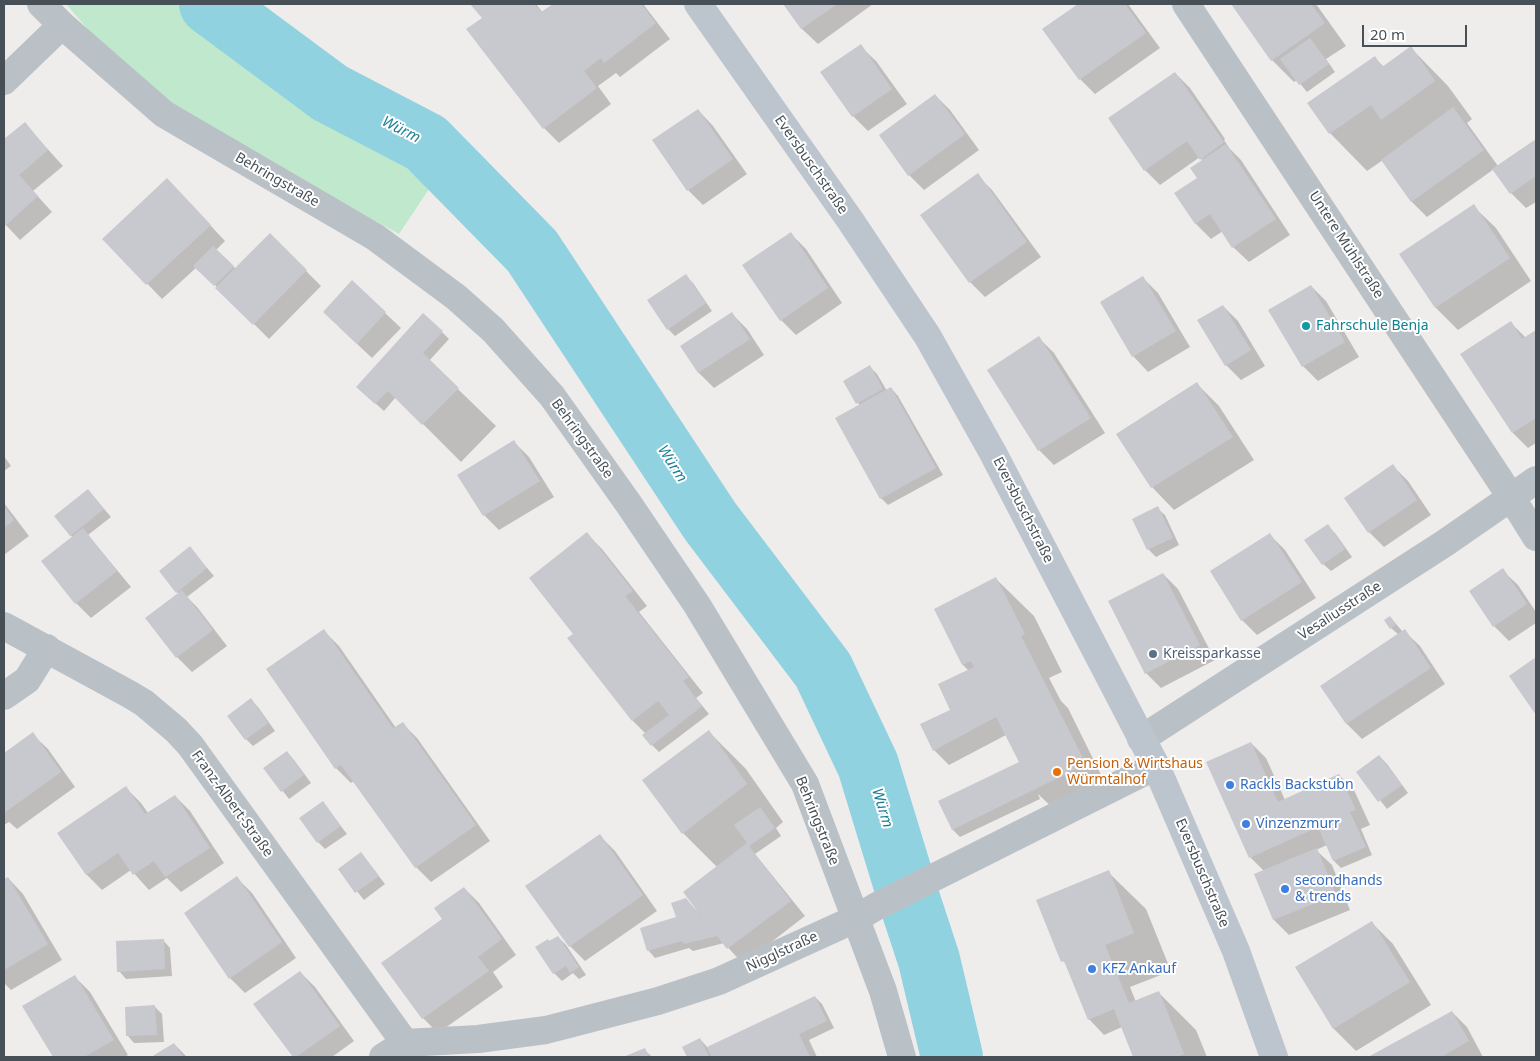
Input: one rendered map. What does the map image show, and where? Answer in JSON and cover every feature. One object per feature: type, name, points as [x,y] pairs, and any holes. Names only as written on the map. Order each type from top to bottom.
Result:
[{"type":"main road","name":"Eversbuschstraße","points":[[698,4],[850,220],[928,337],[993,453],[1156,766],[1236,951],[1274,1057]]},
{"type":"street","name":"Behringstraße","points":[[41,4],[62,25],[164,114],[375,237],[456,297],[493,330],[552,396],[628,503],[696,605],[805,784],[866,913],[883,991],[902,1057]]},
{"type":"street","name":"Untere Mühlstraße","points":[[1186,4],[1536,537]]},
{"type":"street","points":[[4,81],[62,25]]},
{"type":"street","name":"Vesaliusstraße","points":[[1141,739],[1444,543],[1536,480]]},
{"type":"street","name":"Franz-Albert-Straße","points":[[4,626],[47,648],[144,704],[176,730],[190,745],[394,1050]]},
{"type":"street","points":[[4,696],[26,680],[47,648]]},
{"type":"street","name":"Nigglstraße","points":[[394,1050],[546,1030],[658,1001],[719,982],[866,913],[1156,766]]},
{"type":"green space","points":[[66,4],[182,4],[220,41],[329,124],[437,177],[399,234],[141,91]]},
{"type":"building","points":[[470,4],[534,4],[541,12],[553,4],[641,4],[656,23],[604,63],[601,58],[584,71],[597,88],[543,129],[466,29],[482,18]]},
{"type":"building","points":[[783,4],[837,4],[801,29]]},
{"type":"building","points":[[1078,4],[1125,4],[1146,33],[1079,80],[1042,29]]},
{"type":"building","points":[[1231,4],[1311,4],[1325,23],[1271,61]]},
{"type":"building","points":[[1310,38],[1329,64],[1299,85],[1280,59]]},
{"type":"building","points":[[861,44],[892,89],[852,117],[820,72]]},
{"type":"building","points":[[1411,46],[1435,81],[1381,120],[1371,105],[1329,134],[1307,103],[1375,56],[1382,67]]},
{"type":"building","points":[[1175,72],[1224,142],[1200,160],[1187,141],[1144,171],[1108,118]]},
{"type":"building","points":[[935,94],[965,134],[908,176],[879,135]]},
{"type":"building","points":[[1453,107],[1484,150],[1411,202],[1381,160]]},
{"type":"building","points":[[698,109],[733,159],[687,191],[652,140]]},
{"type":"building","points":[[25,122],[48,150],[19,175],[38,196],[4,227],[4,139]]},
{"type":"building","points":[[1536,139],[1536,176],[1510,194],[1492,169]]},
{"type":"building","points":[[1226,144],[1276,219],[1232,248],[1210,214],[1195,224],[1174,193],[1197,178],[1190,168]]},
{"type":"building","points":[[978,173],[1027,242],[969,283],[920,215]]},
{"type":"building","points":[[167,178],[211,225],[146,285],[102,239]]},
{"type":"building","points":[[1474,204],[1510,258],[1435,308],[1399,254]]},
{"type":"building","points":[[791,232],[828,288],[780,321],[742,265]]},
{"type":"building","points":[[270,233],[307,270],[253,325],[215,288]]},
{"type":"building","points":[[213,246],[234,266],[214,286],[193,266]]},
{"type":"building","points":[[686,274],[706,303],[667,330],[647,300]]},
{"type":"building","points":[[1143,276],[1176,331],[1132,357],[1100,302]]},
{"type":"building","points":[[352,280],[386,312],[357,344],[323,312]]},
{"type":"building","name":"Fahrschule Benja","points":[[1311,285],[1345,342],[1302,367],[1268,310]]},
{"type":"building","points":[[1223,305],[1251,350],[1225,366],[1197,320]]},
{"type":"building","points":[[732,312],[750,339],[698,373],[680,346]]},
{"type":"building","points":[[423,313],[443,331],[423,353],[459,388],[422,425],[388,391],[375,404],[356,387]]},
{"type":"building","points":[[1511,321],[1522,339],[1536,330],[1536,418],[1512,433],[1460,354]]},
{"type":"building","points":[[1039,336],[1091,418],[1038,451],[987,370]]},
{"type":"building","points":[[870,365],[883,389],[856,404],[843,381]]},
{"type":"building","points":[[1197,382],[1233,437],[1151,488],[1116,434]]},
{"type":"building","points":[[891,387],[936,468],[880,499],[835,418]]},
{"type":"building","points":[[514,440],[540,481],[483,516],[457,475]]},
{"type":"building","points":[[1393,464],[1417,500],[1368,533],[1344,498]]},
{"type":"building","points":[[88,489],[104,509],[70,536],[54,516]]},
{"type":"building","points":[[4,506],[14,520],[4,528]]},
{"type":"building","points":[[1158,506],[1173,538],[1147,550],[1132,519]]},
{"type":"building","points":[[1328,524],[1345,549],[1322,565],[1304,540]]},
{"type":"building","points":[[83,528],[117,571],[75,604],[41,561]]},
{"type":"building","points":[[587,532],[633,591],[625,596],[689,677],[683,681],[702,706],[651,746],[642,735],[669,715],[658,701],[632,721],[567,638],[573,634],[529,578]]},
{"type":"building","points":[[1270,533],[1302,582],[1241,621],[1210,571]]},
{"type":"building","points":[[190,546],[207,568],[176,593],[159,571]]},
{"type":"building","points":[[1503,568],[1527,604],[1493,627],[1469,591]]},
{"type":"building","points":[[1163,573],[1200,645],[1145,674],[1108,601]]},
{"type":"building","points":[[996,577],[1025,634],[1021,636],[1086,764],[952,830],[938,801],[1019,762],[996,717],[933,751],[920,724],[950,710],[938,684],[974,667],[971,661],[962,665],[934,609]]},
{"type":"building","points":[[182,590],[213,630],[176,658],[145,618]]},
{"type":"building","points":[[1390,616],[1396,624],[1390,629],[1384,620]]},
{"type":"building","points":[[324,629],[393,728],[403,722],[476,825],[415,868],[341,765],[356,754],[335,769],[266,669]]},
{"type":"building","points":[[1405,629],[1431,668],[1346,724],[1320,686]]},
{"type":"building","points":[[1536,657],[1536,715],[1509,676]]},
{"type":"building","points":[[251,698],[268,723],[245,740],[227,716]]},
{"type":"building","points":[[709,730],[747,784],[682,834],[642,780]]},
{"type":"building","points":[[33,732],[61,772],[4,813],[4,753]]},
{"type":"building","points":[[1251,742],[1278,802],[1339,774],[1356,810],[1350,812],[1366,847],[1333,861],[1318,827],[1249,858],[1206,762]]},
{"type":"building","points":[[287,751],[304,775],[281,792],[263,768]]},
{"type":"building","points":[[1379,755],[1402,785],[1378,802],[1356,772]]},
{"type":"building","points":[[126,786],[145,814],[175,795],[210,848],[165,877],[154,861],[133,875],[118,853],[86,875],[57,833]]},
{"type":"building","points":[[323,801],[341,826],[317,843],[299,818]]},
{"type":"building","points":[[760,807],[775,828],[749,846],[791,901],[727,949],[717,936],[684,944],[682,941],[647,951],[640,928],[676,917],[671,903],[686,898],[704,920],[683,892],[747,843],[734,825]]},
{"type":"building","points":[[600,834],[643,895],[569,947],[525,886]]},
{"type":"building","points":[[1317,848],[1336,895],[1273,920],[1254,874]]},
{"type":"building","points":[[361,852],[379,876],[355,893],[338,869]]},
{"type":"building","points":[[1109,870],[1134,933],[1105,945],[1129,1003],[1159,991],[1184,1054],[1177,1057],[1133,1057],[1114,1009],[1088,1020],[1064,961],[1061,962],[1036,900]]},
{"type":"building","points":[[237,876],[282,942],[229,979],[184,913]]},
{"type":"building","points":[[8,877],[48,944],[4,970],[4,879]]},
{"type":"building","points":[[464,887],[502,939],[478,957],[489,971],[422,1019],[381,963],[442,919],[434,908]]},
{"type":"building","points":[[1372,921],[1410,982],[1333,1029],[1295,967]]},
{"type":"building","points":[[558,936],[579,967],[570,973],[566,966],[553,974],[535,947],[548,939],[549,941]]},
{"type":"building","points":[[164,939],[165,969],[117,972],[116,941]]},
{"type":"building","points":[[300,971],[340,1026],[296,1057],[293,1057],[253,1004]]},
{"type":"building","points":[[75,975],[114,1040],[84,1057],[53,1057],[22,1006]]},
{"type":"building","points":[[815,996],[827,1021],[799,1034],[810,1057],[712,1057],[707,1047]]},
{"type":"building","points":[[155,1005],[157,1035],[126,1036],[125,1007]]},
{"type":"building","points":[[1452,1011],[1469,1041],[1441,1057],[1368,1057]]},
{"type":"building","points":[[700,1038],[709,1057],[687,1057],[682,1047]]},
{"type":"building","points":[[174,1043],[183,1057],[151,1057]]},
{"type":"building","points":[[645,1048],[649,1057],[623,1057]]},
{"type":"waterway","name":"Würm","points":[[210,4],[330,93],[426,143],[532,251],[710,521],[823,670],[868,765],[929,960],[952,1057]]},
{"type":"place","name":"Fahrschule Benja","points":[[1306,326]]},
{"type":"place","name":"Kreissparkasse","points":[[1153,654]]},
{"type":"place","name":"Pension & Wirtshaus Würmtalhof","points":[[1057,772]]},
{"type":"place","name":"Rackls Backstubn","points":[[1230,785]]},
{"type":"place","name":"Vinzenzmurr","points":[[1246,824]]},
{"type":"place","name":"secondhands & trends","points":[[1285,889]]},
{"type":"place","name":"KFZ Ankauf","points":[[1092,969]]}]
